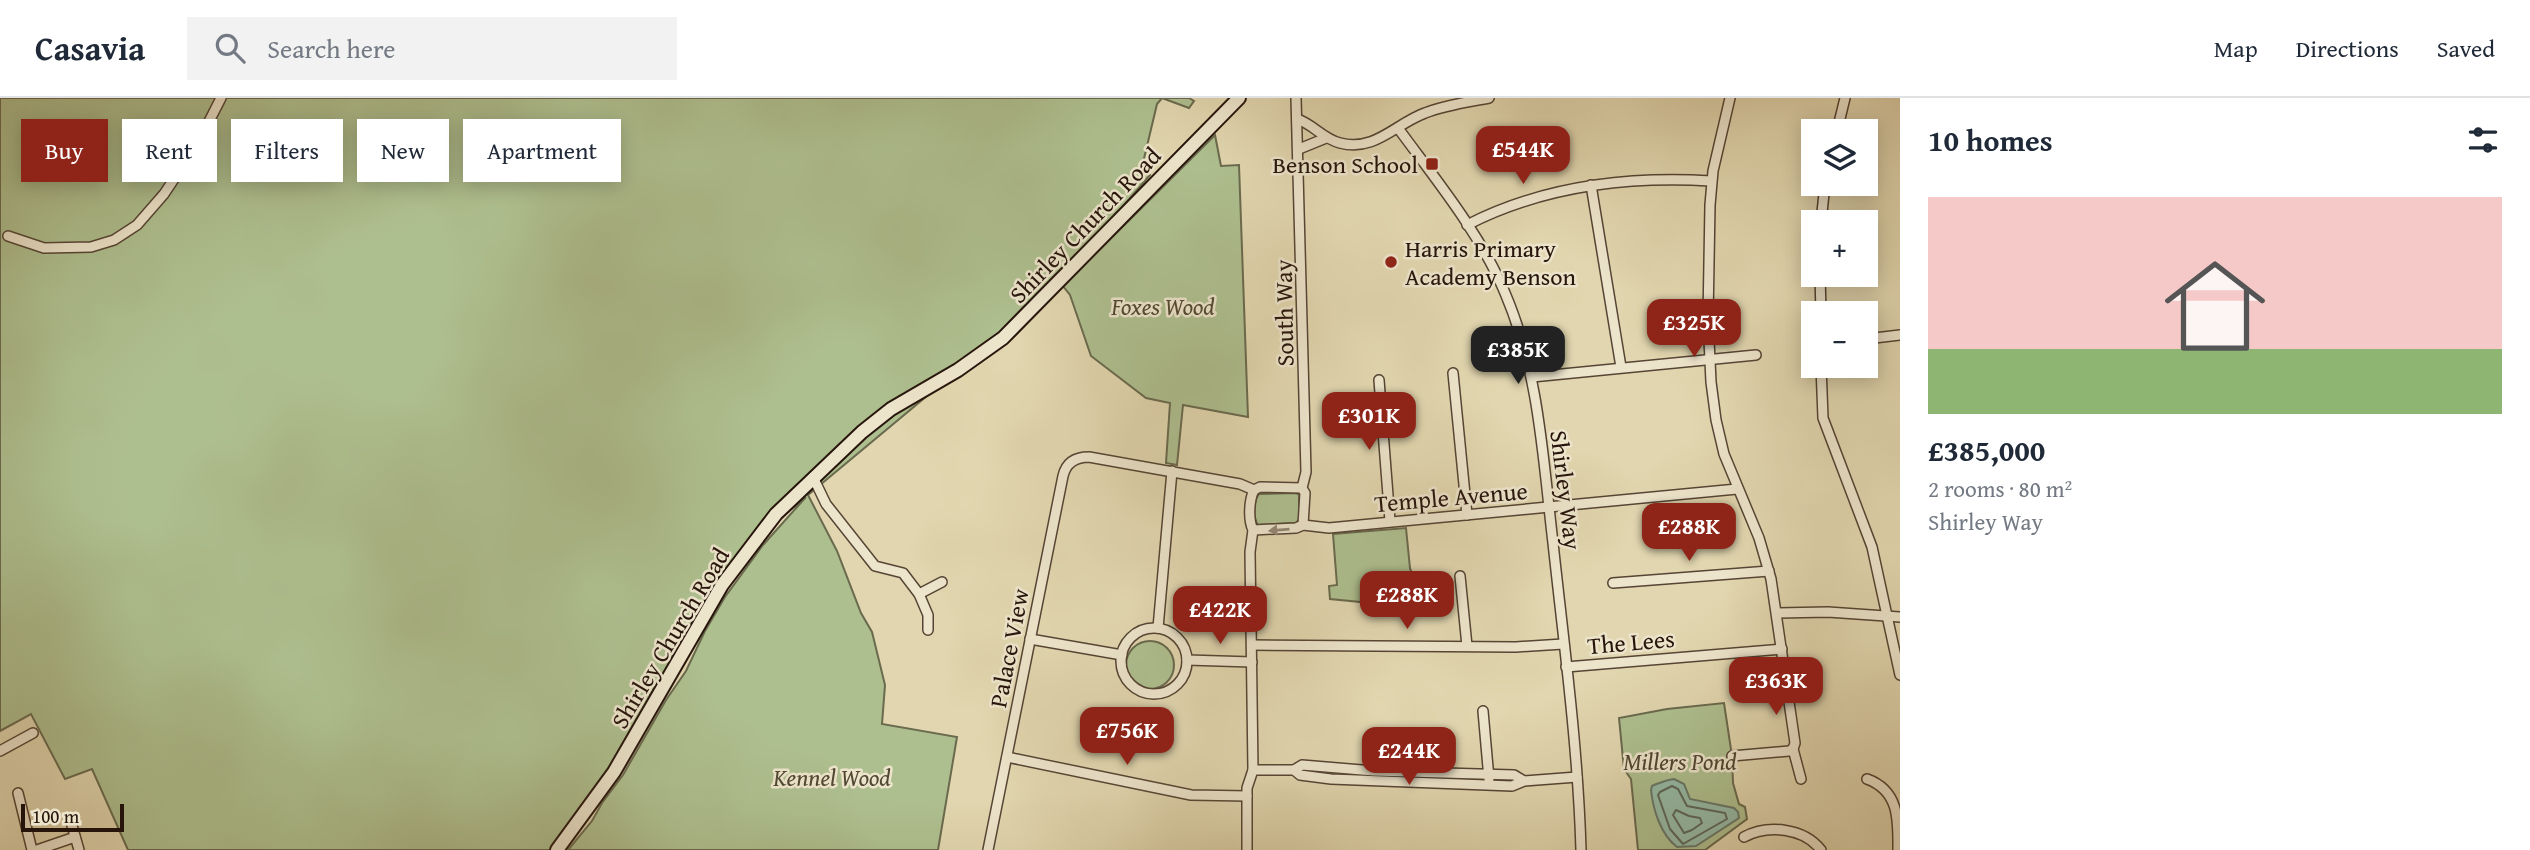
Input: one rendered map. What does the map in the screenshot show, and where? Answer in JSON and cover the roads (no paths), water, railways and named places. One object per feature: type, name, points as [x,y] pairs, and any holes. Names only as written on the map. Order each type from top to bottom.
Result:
[{"type":"street","points":[[8,236],[44,248],[91,247],[114,240],[137,225],[164,194],[198,143],[222,98]]},
{"type":"street","name":"Shirley Church Road","points":[[557,850],[614,772],[722,585],[770,522],[813,477],[891,409],[958,370],[1003,338],[1239,98]]},
{"type":"street","name":"South Way","points":[[1296,98],[1306,472],[1302,488],[1303,525]]},
{"type":"street","points":[[1297,119],[1307,123],[1326,138],[1338,143],[1359,145],[1376,141],[1434,109],[1489,98]]},
{"type":"street","points":[[1730,98],[1711,181],[1709,358],[1717,429],[1724,454],[1759,538],[1769,571],[1795,741],[1793,749],[1801,779]]},
{"type":"street","points":[[1840,119],[1845,98]]},
{"type":"street","name":"Shirley Way","points":[[1398,128],[1467,225],[1504,290],[1520,331],[1532,377],[1566,667],[1581,850]]},
{"type":"street","points":[[1299,149],[1326,138]]},
{"type":"street","points":[[1467,225],[1536,198],[1591,185],[1637,180],[1711,181]]},
{"type":"street","points":[[1591,185],[1621,367]]},
{"type":"street","points":[[1878,338],[1900,335]]},
{"type":"street","points":[[1532,377],[1756,355]]},
{"type":"street","points":[[1453,373],[1467,515]]},
{"type":"street","points":[[1821,378],[1823,418],[1872,547],[1900,675]]},
{"type":"street","points":[[1379,380],[1390,521]]},
{"type":"street","name":"Palace View","points":[[988,850],[1066,467],[1076,459],[1089,457],[1171,471]]},
{"type":"street","points":[[1158,628],[1171,471],[1240,484],[1254,490]]},
{"type":"street","points":[[813,477],[826,504],[875,566],[903,573],[919,594],[928,615],[928,630]]},
{"type":"street","points":[[1247,850],[1247,796],[1253,770],[1250,552],[1254,530],[1251,526],[1251,497],[1254,490],[1260,487],[1302,488]]},
{"type":"street","name":"Temple Avenue","points":[[1254,530],[1296,528],[1303,525],[1323,529],[1737,489]]},
{"type":"street","points":[[1613,583],[1769,571]]},
{"type":"street","points":[[1460,576],[1467,646]]},
{"type":"street","points":[[919,594],[942,582]]},
{"type":"street","points":[[1777,612],[1900,617]]},
{"type":"street","points":[[1158,628],[1170,632],[1180,641],[1187,660],[1185,673],[1178,684],[1166,692],[1152,694],[1139,690],[1128,681],[1122,669],[1122,655],[1125,646],[1139,632],[1158,628]]},
{"type":"street","points":[[1030,639],[1122,655]]},
{"type":"street","points":[[1251,645],[1526,647],[1563,644]]},
{"type":"street","name":"The Lees","points":[[1566,667],[1782,649]]},
{"type":"street","points":[[1187,660],[1252,662]]},
{"type":"street","points":[[1483,711],[1489,779]]},
{"type":"street","points":[[0,751],[33,733]]},
{"type":"street","points":[[1732,756],[1793,749]]},
{"type":"street","points":[[1007,757],[1191,795],[1247,796]]},
{"type":"street","points":[[1253,770],[1294,770],[1301,765],[1345,775],[1489,779],[1514,775],[1524,781],[1577,777]]},
{"type":"street","points":[[1867,779],[1880,787],[1896,806],[1898,850]]},
{"type":"street","points":[[18,793],[35,850],[75,837]]},
{"type":"street","points":[[71,822],[79,850]]},
{"type":"street","points":[[1747,832],[1792,832],[1810,839],[1821,850]]},
{"type":"water","name":"Millers Pond","points":[[1674,779],[1684,784],[1690,799],[1734,808],[1739,818],[1696,846],[1677,847],[1666,836],[1659,822],[1651,790],[1652,786]]},
{"type":"place","name":"Benson School","points":[[1432,164]]},
{"type":"place","name":"Harris Primary Academy Benson","points":[[1391,262]]},
{"type":"park label","name":"Foxes Wood","points":[[1163,306]]},
{"type":"park label","name":"Kennel Wood","points":[[832,777]]}]
